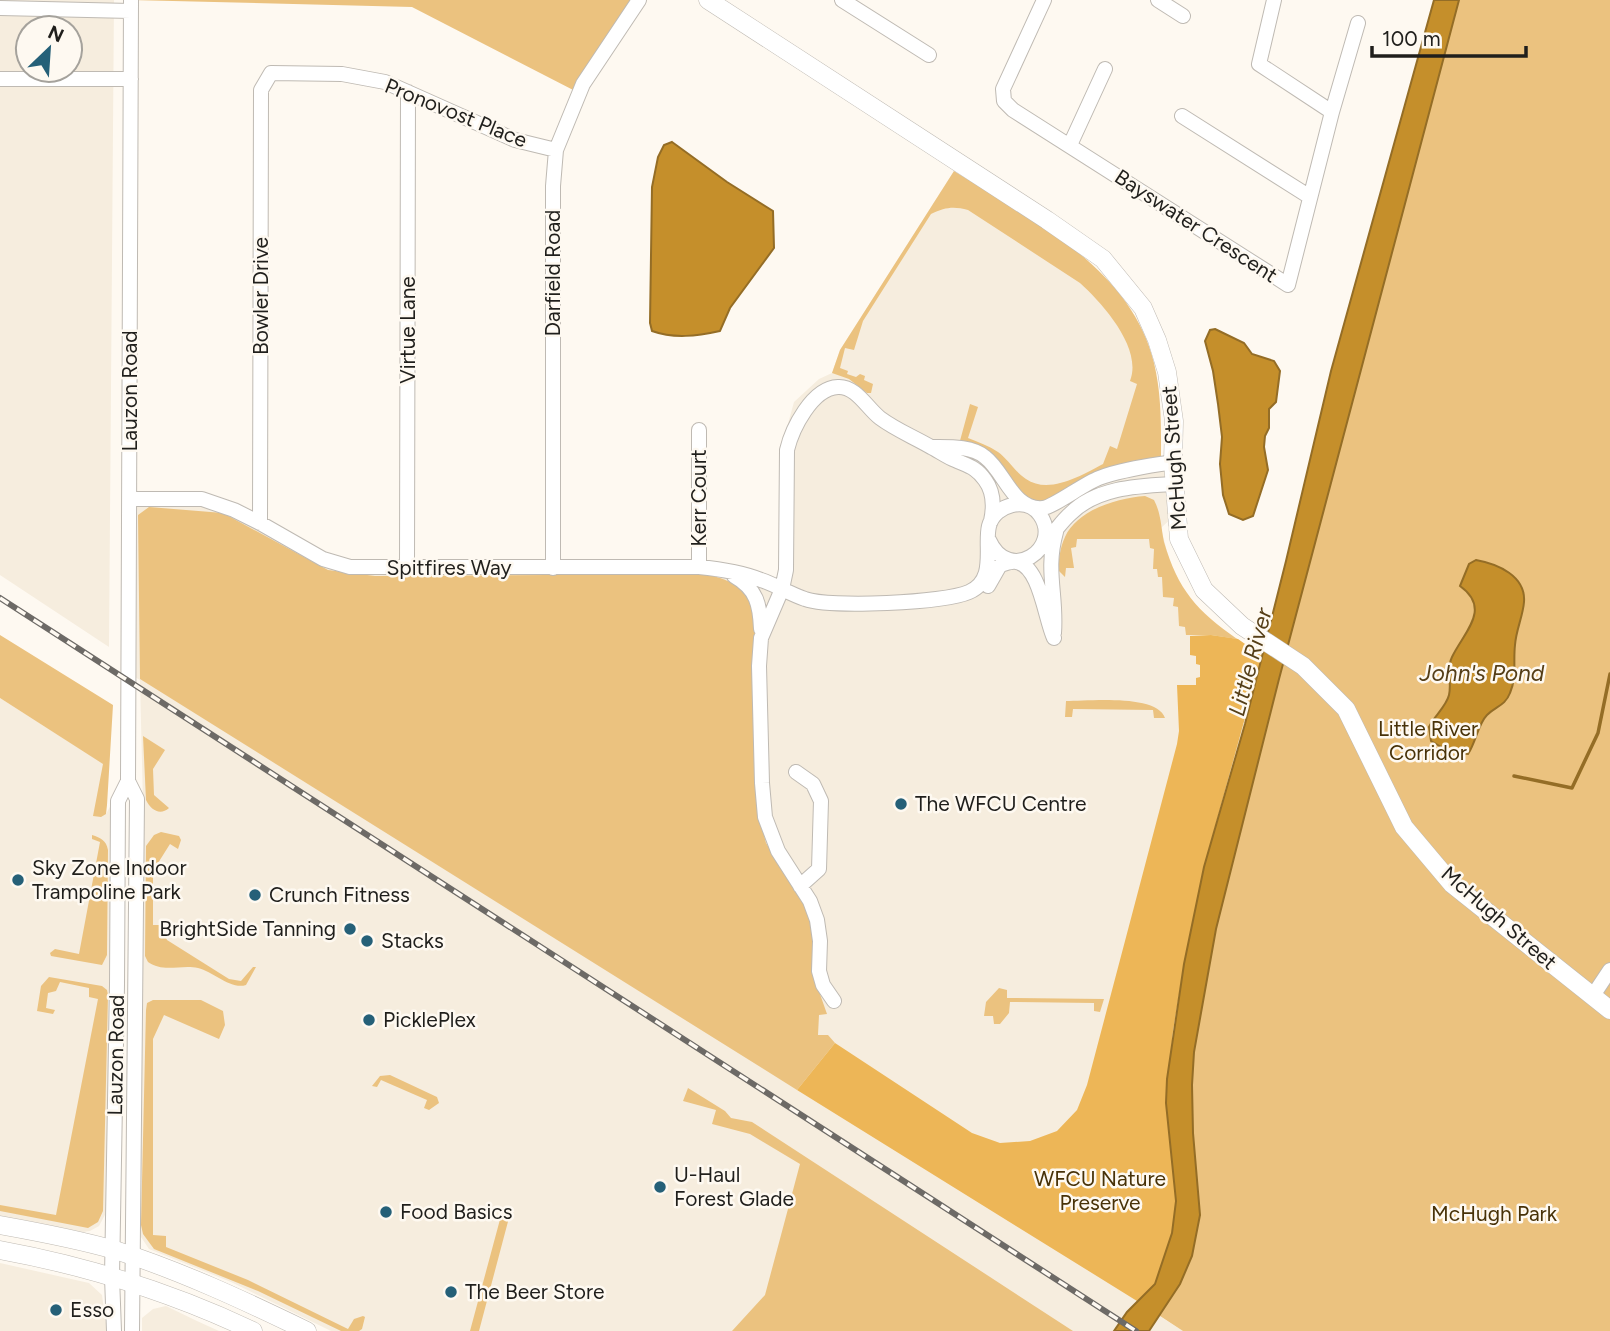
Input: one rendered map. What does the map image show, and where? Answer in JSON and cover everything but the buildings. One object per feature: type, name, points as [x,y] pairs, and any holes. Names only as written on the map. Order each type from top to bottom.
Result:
[{"type":"main road","name":"McHugh Street","points":[[708,0],[1026,206],[1103,259],[1143,308],[1167,372],[1174,421],[1173,461],[1179,539],[1204,590],[1242,626],[1303,666],[1346,709],[1404,827],[1452,884],[1610,1010]]},
{"type":"main road","points":[[0,1225],[62,1236],[132,1256],[244,1301],[307,1331]]},
{"type":"main road","points":[[0,1250],[59,1261],[132,1283],[253,1331]]},
{"type":"street","name":"Darfield Road","points":[[553,568],[556,150],[583,83],[639,0]]},
{"type":"street","points":[[842,0],[929,55]]},
{"type":"street","name":"Bayswater Crescent","points":[[1044,0],[1003,89],[1004,101],[1013,110],[1288,285],[1332,112],[1358,23]]},
{"type":"street","points":[[1158,0],[1183,16]]},
{"type":"street","points":[[1274,0],[1259,64],[1332,112]]},
{"type":"street","points":[[0,8],[131,6]]},
{"type":"street","name":"Lauzon Road","points":[[114,1331],[112,1277],[118,801],[128,781],[131,6]]},
{"type":"street","points":[[1069,145],[1105,69]]},
{"type":"street","name":"Pronovost Place","points":[[271,73],[342,74],[384,82],[515,140],[556,150]]},
{"type":"street","name":"Bowler Drive","points":[[260,523],[261,90],[271,73]]},
{"type":"street","points":[[0,79],[131,79]]},
{"type":"street","name":"Virtue Lane","points":[[407,568],[408,92]]},
{"type":"street","points":[[1182,116],[1310,197]]},
{"type":"street","points":[[761,638],[782,589],[786,570],[787,450],[792,431],[806,409],[825,390],[838,387],[849,389],[879,417],[956,461],[976,468],[987,481],[993,502],[989,533],[990,556],[981,582],[971,592],[944,599]]},
{"type":"street","name":"Kerr Court","points":[[699,430],[699,567]]},
{"type":"street","points":[[933,447],[951,447],[984,455],[999,471],[1016,499],[1031,506],[1041,516],[1045,528],[1044,542]]},
{"type":"street","points":[[1056,532],[1051,551],[1050,574],[1056,613],[1054,638],[1034,576],[1025,565],[1003,558],[993,549],[989,533],[994,516],[1004,507],[1017,504],[1043,508],[1098,478],[1173,461]]},
{"type":"street","points":[[1014,561],[1027,560],[1037,553],[1069,514],[1090,499],[1127,487],[1174,484]]},
{"type":"street","name":"Spitfires Way","points":[[129,499],[202,499],[234,510],[323,559],[350,568],[699,567],[721,569],[761,580],[806,600],[827,603],[944,599],[960,603],[974,600],[985,591],[1000,565],[1014,561]]},
{"type":"street","points":[[721,569],[744,582],[758,600],[761,638],[761,760],[765,817],[778,851],[810,901],[817,920],[820,941],[819,971],[823,985],[834,1000]]},
{"type":"street","points":[[796,772],[813,784],[821,801],[819,869],[800,886]]},
{"type":"street","name":"Lauzon Road","points":[[128,781],[137,799],[132,1331]]},
{"type":"street","points":[[1592,997],[1610,970]]},
{"type":"shaded area","points":[[0,0],[114,0],[109,647],[0,575]]},
{"type":"shaded area","points":[[954,171],[1101,274],[1124,300],[1140,326],[1153,360],[1159,391],[1161,463],[1173,462],[1176,514],[1161,528],[1169,559],[1181,586],[1200,611],[1262,656],[1158,1315],[1183,1331],[331,1331],[231,1282],[149,1249],[139,1234],[143,804],[140,680],[129,674],[129,499],[202,499],[350,567],[699,567],[782,588],[781,449],[794,402],[819,379],[832,373],[840,350]]},
{"type":"shaded area","points":[[0,698],[104,764],[106,814],[112,803],[112,995],[106,1213],[99,1226],[90,1231],[83,1232],[0,1216]]},
{"type":"shaded area","points":[[0,1263],[89,1283],[102,1295],[107,1331],[0,1331]]},
{"type":"shaded area","points":[[166,1306],[219,1331],[142,1331],[142,1318],[153,1309]]},
{"type":"green space","points":[[131,0],[634,0],[579,93],[412,7]]},
{"type":"green space","name":"Little River Corridor","points":[[1434,0],[1610,0],[1610,1331],[1183,1331],[1137,1301],[1166,1103],[1245,724],[1331,371]]},
{"type":"green space","points":[[954,171],[1074,249],[1101,273],[1124,299],[1142,329],[1157,375],[1161,464],[1031,506],[999,471],[958,448],[970,404],[978,407],[968,438],[998,452],[1026,479],[1045,485],[1065,482],[1103,464],[1110,446],[1117,449],[1137,384],[1130,381],[1131,355],[1126,341],[1109,314],[1089,292],[1080,283],[968,210],[950,208],[931,214],[863,321],[854,350],[845,348],[840,368],[856,377],[860,374],[865,376],[864,380],[873,384],[871,393],[867,393],[849,379],[832,373],[840,350]]},
{"type":"green space","points":[[1145,496],[1154,500],[1164,542],[1183,586],[1200,609],[1237,639],[1186,635],[1185,627],[1179,626],[1178,607],[1173,606],[1174,598],[1163,597],[1162,577],[1158,577],[1157,569],[1153,569],[1154,549],[1150,548],[1149,539],[1077,539],[1076,547],[1071,548],[1074,568],[1066,568],[1065,577],[1058,570],[1063,541],[1079,519],[1099,507],[1122,499]]},
{"type":"green space","points":[[149,507],[223,513],[328,570],[375,576],[706,574],[739,587],[754,607],[757,617],[756,803],[766,843],[806,904],[812,926],[814,977],[827,1014],[819,1015],[818,1035],[828,1035],[835,1043],[797,1090],[140,679],[138,515]]},
{"type":"green space","points":[[0,635],[113,705],[107,805],[106,814],[101,817],[93,816],[103,764],[0,698]]},
{"type":"green space","name":"WFCU Nature Preserve","points":[[1211,635],[1238,639],[1262,656],[1204,867],[1173,1031],[1166,1103],[1176,1201],[1172,1233],[1155,1284],[1137,1301],[797,1090],[835,1043],[972,1133],[1000,1143],[1030,1141],[1057,1131],[1077,1110],[1087,1085],[1177,744],[1177,685],[1196,685],[1196,678],[1200,677],[1200,665],[1196,664],[1196,656],[1190,655],[1190,636]]},
{"type":"green space","points":[[1066,701],[1136,702],[1159,710],[1165,718],[1154,718],[1153,710],[1073,709],[1072,717],[1065,717]]},
{"type":"green space","points":[[143,736],[165,750],[153,769],[154,795],[169,808],[162,812],[150,807],[146,800]]},
{"type":"green space","points":[[161,832],[179,836],[181,840],[178,849],[170,844],[153,871],[153,925],[160,925],[167,940],[229,979],[241,981],[256,967],[246,985],[228,983],[198,968],[166,968],[148,962],[145,956],[146,846],[154,835]]},
{"type":"green space","points":[[92,835],[103,840],[108,850],[107,955],[102,965],[51,956],[50,953],[55,949],[79,954],[100,842],[92,839]]},
{"type":"green space","points":[[49,977],[102,986],[108,995],[103,1211],[98,1222],[88,1228],[0,1211],[0,1205],[56,1215],[98,999],[89,997],[89,988],[60,982],[56,991],[48,993],[46,1008],[55,1010],[53,1014],[37,1011],[41,986]]},
{"type":"green space","points":[[999,988],[1007,990],[1007,998],[1104,999],[1100,1012],[1094,1011],[1094,1003],[1010,1002],[1009,1013],[1000,1024],[994,1024],[993,1016],[984,1016],[986,1002]]},
{"type":"green space","points":[[153,1000],[201,1000],[223,1011],[225,1025],[219,1039],[164,1015],[153,1039],[153,1235],[166,1236],[166,1247],[248,1280],[348,1329],[354,1319],[363,1316],[362,1329],[359,1331],[341,1331],[258,1291],[154,1249],[143,1234],[141,1225],[146,1010],[147,1003]]},
{"type":"green space","points":[[390,1075],[437,1097],[439,1103],[429,1110],[424,1108],[427,1100],[381,1080],[377,1087],[372,1086],[380,1076]]},
{"type":"green space","points":[[688,1088],[725,1111],[731,1118],[752,1122],[1073,1331],[732,1331],[765,1295],[800,1164],[750,1134],[712,1124],[716,1110],[683,1101]]},
{"type":"green space","points":[[502,1212],[510,1214],[479,1331],[470,1331]]},
{"type":"water","points":[[1434,0],[1459,0],[1279,679],[1216,929],[1194,1052],[1193,1133],[1200,1215],[1192,1256],[1180,1284],[1149,1331],[1114,1331],[1127,1312],[1155,1284],[1172,1233],[1176,1201],[1166,1103],[1167,1079],[1184,964],[1204,867],[1245,724],[1331,371]]},
{"type":"water","points":[[672,142],[773,211],[774,248],[730,308],[720,331],[686,336],[652,331],[652,187],[658,157],[664,145]]},
{"type":"water","points":[[1215,329],[1244,343],[1252,354],[1274,361],[1280,371],[1276,402],[1269,409],[1269,428],[1265,436],[1268,470],[1253,516],[1243,520],[1229,514],[1223,495],[1220,464],[1222,437],[1213,371],[1205,341],[1210,330]]},
{"type":"water","name":"John's Pond","points":[[1476,560],[1501,568],[1515,578],[1523,593],[1524,602],[1514,651],[1514,675],[1510,693],[1503,703],[1484,719],[1468,754],[1463,754],[1431,741],[1429,727],[1447,699],[1450,690],[1450,662],[1475,612],[1474,603],[1460,586],[1469,564]]},
{"type":"waterway","points":[[1514,776],[1572,788],[1598,733],[1610,674]]},
{"type":"railway","points":[[0,598],[1136,1331]]},
{"type":"place","name":"The WFCU Centre","points":[[901,804]]},
{"type":"place","name":"Sky Zone Indoor Trampoline Park","points":[[18,880]]},
{"type":"place","name":"Crunch Fitness","points":[[255,895]]},
{"type":"place","name":"BrightSide Tanning","points":[[350,929]]},
{"type":"place","name":"Stacks","points":[[367,941]]},
{"type":"place","name":"PicklePlex","points":[[369,1020]]},
{"type":"place","name":"U-Haul Forest Glade","points":[[660,1187]]},
{"type":"place","name":"Food Basics","points":[[386,1212]]},
{"type":"place","name":"The Beer Store","points":[[451,1292]]},
{"type":"place","name":"Esso","points":[[56,1310]]},
{"type":"water label","name":"Little River","points":[[1250,662]]},
{"type":"park label","name":"McHugh Park","points":[[1494,1214]]}]
